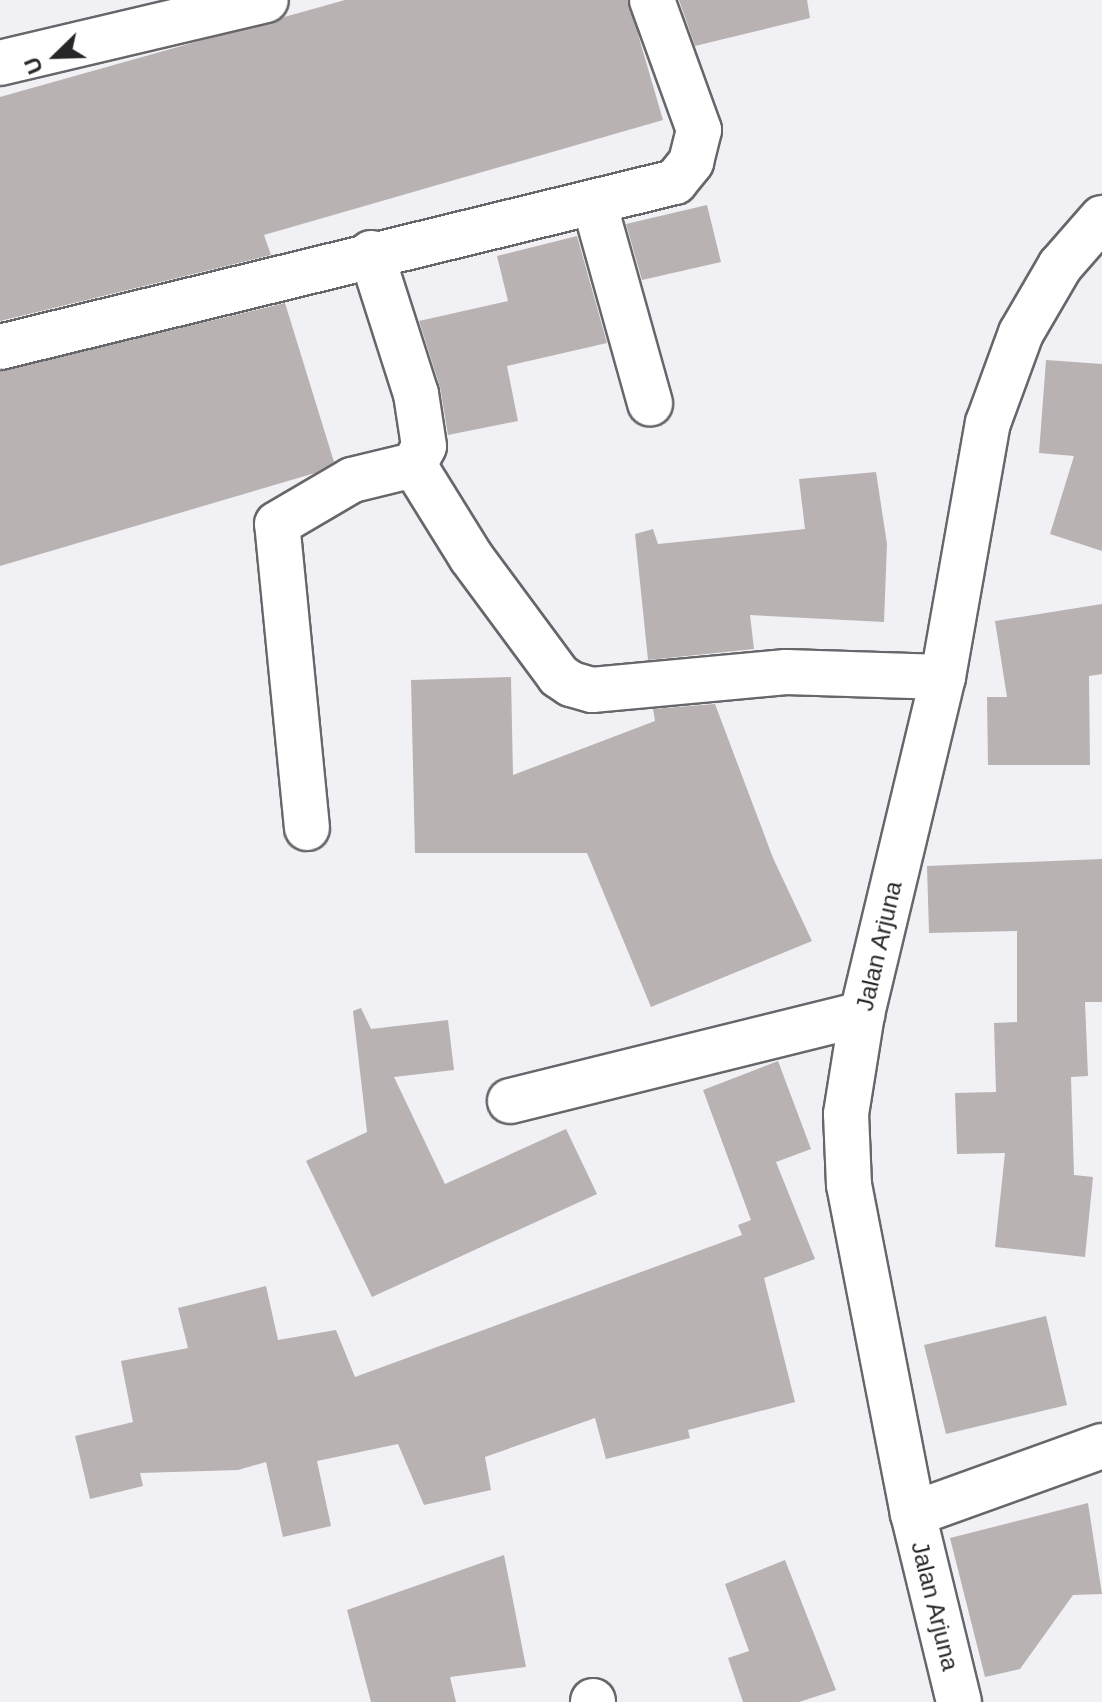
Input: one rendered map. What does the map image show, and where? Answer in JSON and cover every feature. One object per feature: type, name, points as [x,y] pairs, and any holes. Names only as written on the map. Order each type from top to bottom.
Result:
[{"type":"street","points":[[0,63],[149,13],[266,0]]},
{"type":"street","points":[[0,347],[371,253],[595,206],[675,182],[691,162],[699,130],[652,0]]},
{"type":"street","points":[[595,206],[650,403]]},
{"type":"street","name":"Jalan Arjuna","points":[[959,1702],[913,1514],[849,1185],[846,1114],[862,1014],[943,677],[988,423],[1021,333],[1060,266],[1102,218]]},
{"type":"street","points":[[307,828],[277,524],[352,480],[414,465],[424,446],[416,394],[371,253]]},
{"type":"street","points":[[414,465],[471,557],[559,676],[571,684],[592,690],[786,672],[943,677]]},
{"type":"street","points":[[510,1101],[862,1014]]},
{"type":"street","points":[[913,1514],[1102,1446]]},
{"type":"building","points":[[345,0],[628,0],[663,120],[264,235],[271,255],[0,321],[0,97]]},
{"type":"building","points":[[679,0],[807,0],[810,18],[695,46]]},
{"type":"building","points":[[707,205],[721,262],[642,280],[626,224]]},
{"type":"building","points":[[577,236],[607,343],[507,366],[518,421],[448,435],[440,387],[419,321],[508,301],[497,256]]},
{"type":"building","points":[[285,303],[334,462],[315,473],[0,566],[0,371]]},
{"type":"building","points":[[1046,360],[1102,364],[1102,551],[1050,534],[1074,456],[1039,453]]},
{"type":"building","points":[[876,472],[887,544],[884,622],[750,615],[754,649],[648,660],[635,534],[653,529],[658,544],[805,529],[799,479]]},
{"type":"building","points":[[1102,604],[1102,674],[1089,676],[1090,765],[988,765],[987,697],[1007,697],[995,621]]},
{"type":"building","points":[[511,677],[513,775],[655,721],[653,709],[715,704],[773,858],[812,941],[651,1007],[587,853],[415,853],[411,680]]},
{"type":"building","points":[[1102,859],[1102,1002],[1085,1002],[1088,1076],[1071,1077],[1074,1175],[1093,1177],[1085,1257],[995,1247],[1005,1153],[957,1154],[955,1093],[996,1092],[994,1023],[1017,1022],[1017,931],[929,933],[927,866]]},
{"type":"building","points":[[361,1008],[371,1029],[448,1020],[454,1070],[394,1077],[445,1184],[566,1129],[597,1194],[372,1297],[306,1161],[367,1132],[353,1011]]},
{"type":"building","points":[[778,1061],[811,1149],[776,1162],[815,1259],[764,1278],[795,1402],[688,1430],[690,1438],[606,1459],[595,1418],[485,1457],[491,1490],[424,1505],[398,1444],[317,1461],[331,1526],[283,1537],[266,1462],[238,1470],[140,1473],[143,1486],[90,1499],[75,1436],[133,1422],[121,1361],[188,1348],[178,1308],[266,1286],[278,1340],[336,1330],[355,1377],[742,1235],[738,1225],[751,1220],[703,1090]]},
{"type":"building","points":[[1046,1316],[1067,1405],[946,1434],[924,1345]]},
{"type":"building","points":[[1088,1503],[1102,1594],[1073,1595],[1020,1669],[985,1677],[950,1538]]},
{"type":"building","points":[[504,1555],[526,1667],[450,1677],[456,1702],[371,1702],[347,1610]]},
{"type":"building","points":[[785,1560],[836,1690],[799,1702],[743,1702],[728,1658],[749,1651],[725,1584]]}]
